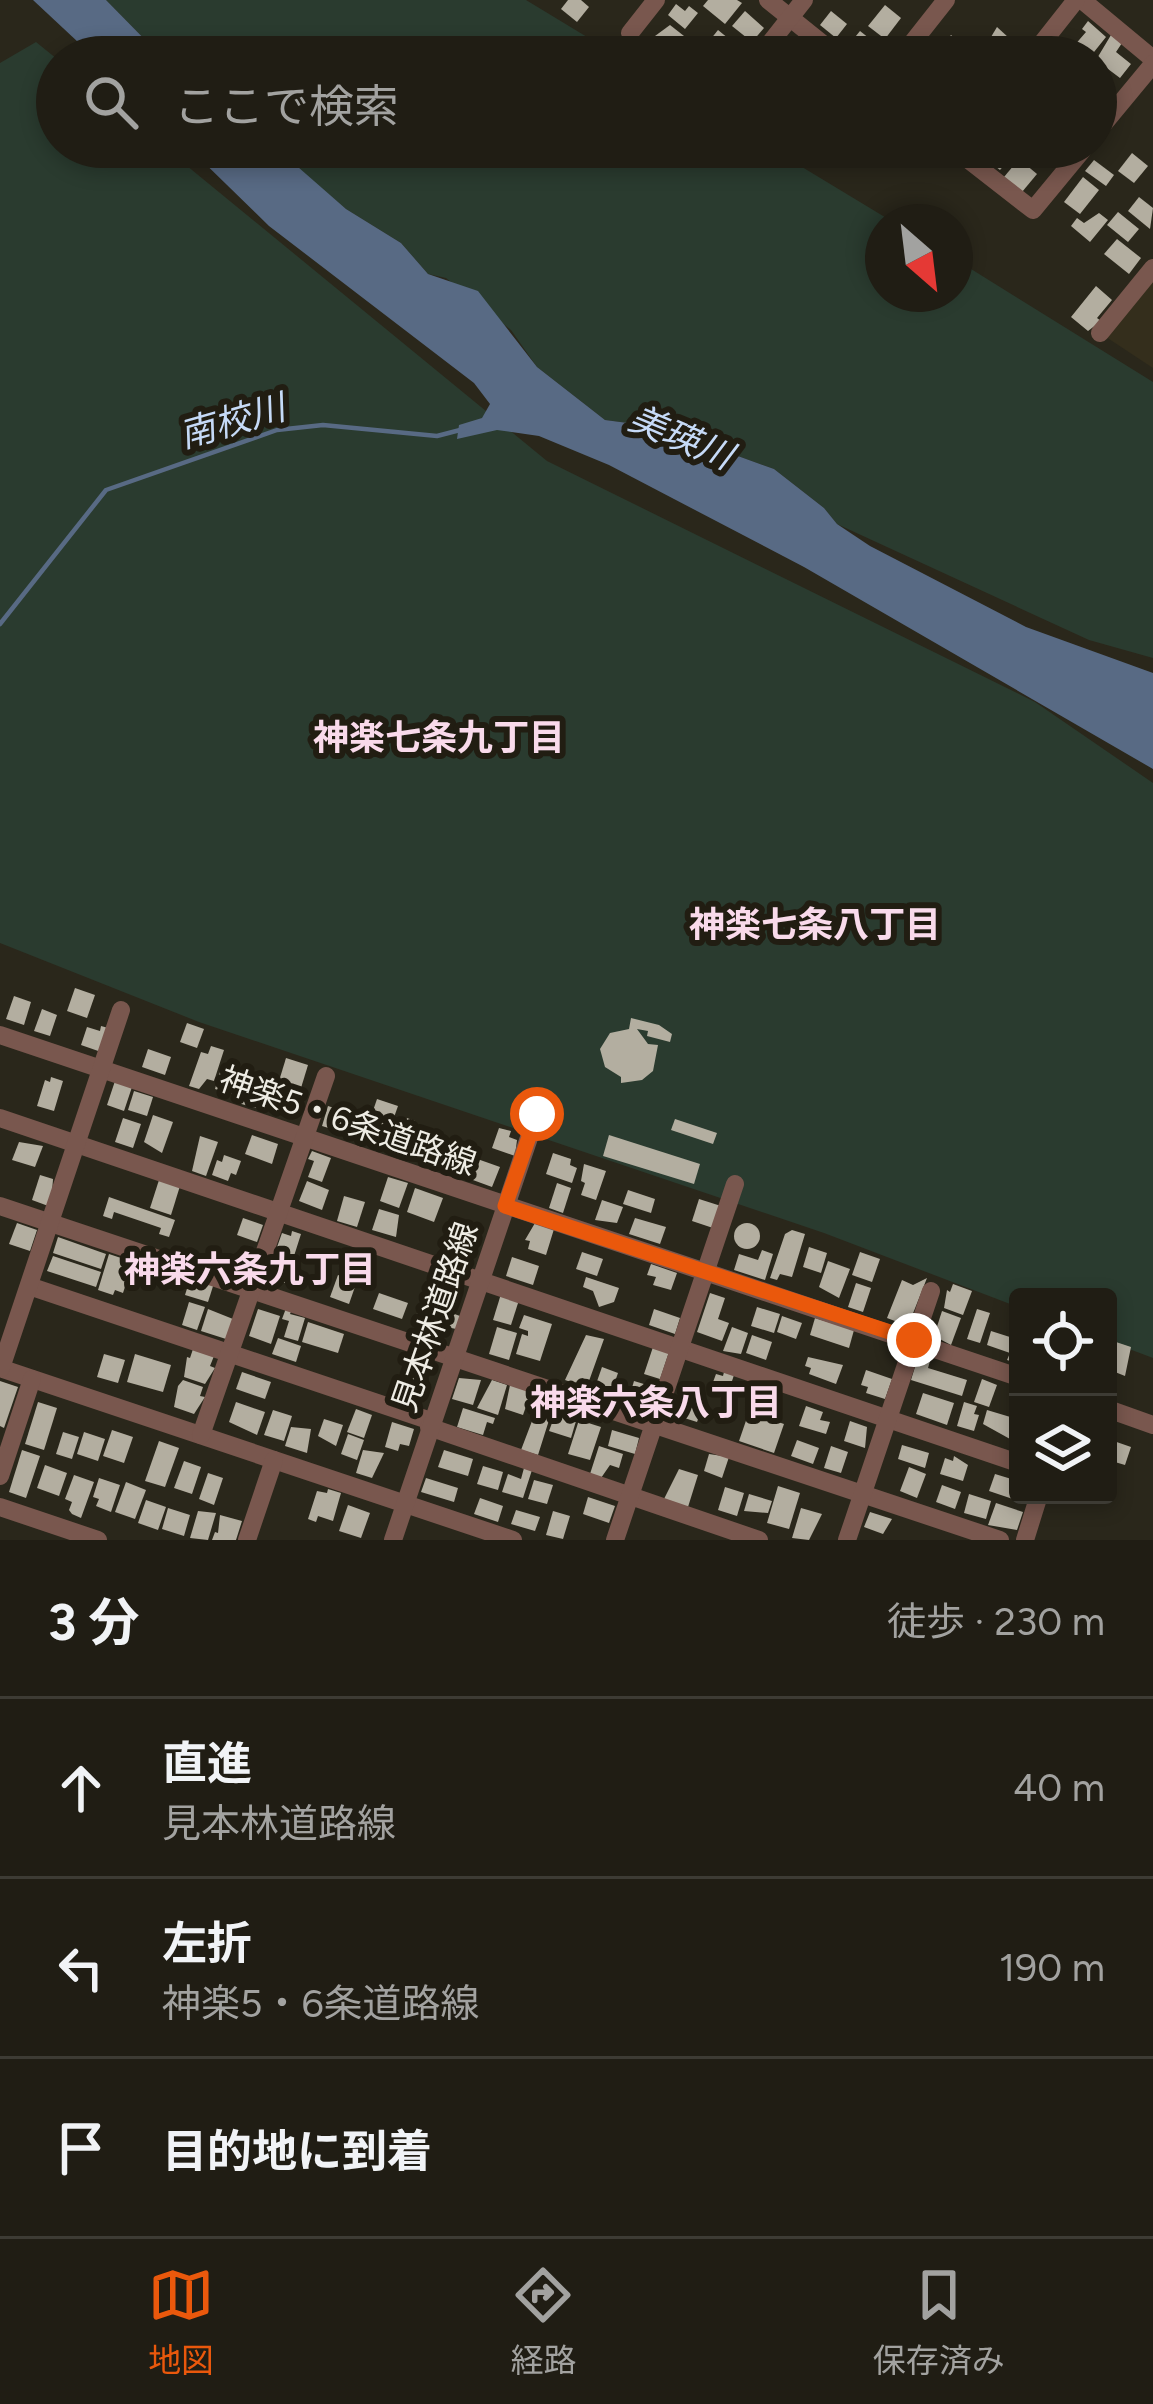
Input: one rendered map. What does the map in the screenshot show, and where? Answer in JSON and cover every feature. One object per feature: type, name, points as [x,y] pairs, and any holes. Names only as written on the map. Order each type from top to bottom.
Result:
[{"type":"street","points":[[630,33],[656,0]]},
{"type":"street","points":[[768,0],[813,36]]},
{"type":"street","points":[[776,36],[804,0]]},
{"type":"street","points":[[918,36],[946,0]]},
{"type":"street","points":[[1049,36],[1079,0],[1153,61],[1117,106]]},
{"type":"street","points":[[981,168],[1033,210],[1068,168]]},
{"type":"street","points":[[1100,333],[1153,268]]},
{"type":"street","points":[[121,1010],[1,1368],[512,1540]]},
{"type":"street","name":"神楽5・6条道路線","points":[[0,1035],[1009,1374]]},
{"type":"street","points":[[201,1436],[326,1076]]},
{"type":"street","name":"見本林道路線","points":[[393,1540],[537,1114]]},
{"type":"street","points":[[0,1118],[1009,1460]]},
{"type":"street","points":[[615,1540],[735,1184]]},
{"type":"street","points":[[0,1207],[1000,1540]]},
{"type":"street","points":[[29,1286],[759,1540]]},
{"type":"street","points":[[847,1540],[931,1291]]},
{"type":"street","points":[[0,1476],[32,1379]]},
{"type":"street","points":[[1117,1411],[1153,1425]]},
{"type":"street","points":[[247,1540],[274,1460]]},
{"type":"street","points":[[1025,1540],[1036,1504]]},
{"type":"street","points":[[0,1507],[98,1540]]},
{"type":"shaded area","points":[[1153,268],[1153,368],[1100,333]]},
{"type":"green space","points":[[106,0],[526,0],[585,36],[141,36]]},
{"type":"green space","points":[[36,42],[36,168],[190,168],[547,461],[1035,702],[1153,783],[1153,1358],[1117,1344],[1117,1288],[1009,1288],[1009,1304],[824,1233],[199,1022],[0,943],[0,63]]},
{"type":"green space","points":[[297,168],[804,168],[865,205],[865,312],[973,312],[973,270],[1153,382],[1153,658],[1089,640],[837,524],[774,469],[658,427],[605,420],[537,367],[511,330],[446,278],[428,274],[401,243],[346,209]]},
{"type":"water","points":[[33,0],[106,0],[141,36],[72,36]]},
{"type":"water","name":"美瑛川","points":[[210,168],[299,168],[346,209],[401,243],[428,274],[478,291],[537,367],[605,420],[658,427],[774,469],[870,546],[1026,627],[1153,673],[1153,769],[804,567],[609,465],[539,436],[497,430],[457,439],[459,425],[482,418],[490,404],[474,383],[269,226]]},
{"type":"building","points":[[568,0],[581,0],[589,7],[577,22],[561,9]]},
{"type":"building","points":[[708,0],[742,3],[725,24],[703,6]]},
{"type":"building","points":[[676,4],[698,13],[685,29],[668,15]]},
{"type":"building","points":[[885,5],[901,18],[887,36],[868,26]]},
{"type":"building","points":[[745,11],[764,28],[757,36],[744,36],[732,26]]},
{"type":"building","points":[[831,11],[847,24],[838,36],[820,25]]},
{"type":"building","points":[[1088,21],[1105,36],[1083,36],[1086,32],[1082,29]]},
{"type":"building","points":[[670,25],[684,36],[655,36]]},
{"type":"building","points":[[1117,53],[1131,64],[1120,78],[1117,76]]},
{"type":"building","points":[[1132,153],[1148,166],[1134,183],[1118,171]]},
{"type":"building","points":[[1012,168],[1030,168],[1037,174],[1022,192],[1004,177]]},
{"type":"building","points":[[1105,168],[1114,175],[1106,186],[1085,171]]},
{"type":"building","points":[[1083,177],[1099,190],[1080,214],[1064,202]]},
{"type":"building","points":[[1139,197],[1153,208],[1150,229],[1128,211]]},
{"type":"building","points":[[1118,212],[1139,229],[1128,242],[1107,225]]},
{"type":"building","points":[[1099,213],[1108,220],[1090,242],[1071,226],[1077,218],[1084,223]]},
{"type":"building","points":[[1117,239],[1141,258],[1129,274],[1104,254]]},
{"type":"building","points":[[1096,286],[1112,300],[1097,318],[1101,321],[1088,331],[1071,317]]},
{"type":"building","points":[[75,988],[95,995],[87,1018],[67,1011]]},
{"type":"building","points":[[14,996],[31,1002],[24,1025],[6,1019]]},
{"type":"building","points":[[42,1009],[57,1015],[50,1036],[34,1031]]},
{"type":"building","points":[[631,1018],[659,1025],[672,1034],[670,1042],[637,1029],[648,1044],[658,1045],[653,1071],[642,1080],[621,1083],[621,1077],[605,1067],[600,1049],[610,1033],[629,1029]]},
{"type":"building","points":[[187,1023],[204,1029],[197,1048],[180,1042]]},
{"type":"building","points":[[101,1026],[112,1029],[104,1053],[81,1045],[87,1027],[100,1031]]},
{"type":"building","points":[[211,1046],[224,1050],[214,1081],[207,1079],[199,1089],[189,1086],[201,1052],[208,1054]]},
{"type":"building","points":[[148,1049],[171,1057],[165,1075],[142,1067]]},
{"type":"building","points":[[286,1058],[308,1065],[301,1088],[279,1081]]},
{"type":"building","points":[[222,1065],[239,1071],[232,1094],[215,1089]]},
{"type":"building","points":[[51,1077],[63,1081],[54,1111],[37,1106],[45,1080],[50,1082]]},
{"type":"building","points":[[246,1079],[263,1084],[256,1108],[238,1103]]},
{"type":"building","points":[[115,1081],[132,1087],[124,1111],[107,1105]]},
{"type":"building","points":[[134,1091],[153,1097],[147,1116],[128,1110]]},
{"type":"building","points":[[377,1099],[398,1106],[386,1140],[366,1131]]},
{"type":"building","points":[[328,1106],[358,1116],[351,1135],[322,1126]]},
{"type":"building","points":[[153,1115],[173,1122],[162,1153],[144,1142]]},
{"type":"building","points":[[123,1118],[141,1124],[133,1148],[115,1142]]},
{"type":"building","points":[[407,1118],[415,1121],[404,1156],[387,1150],[396,1124],[404,1127]]},
{"type":"building","points":[[675,1119],[717,1133],[713,1144],[671,1130]]},
{"type":"building","points":[[499,1128],[511,1131],[509,1137],[517,1140],[515,1156],[492,1148]]},
{"type":"building","points":[[252,1135],[278,1144],[272,1164],[245,1154]]},
{"type":"building","points":[[609,1135],[700,1164],[694,1184],[603,1156]]},
{"type":"building","points":[[200,1136],[218,1142],[206,1176],[192,1171]]},
{"type":"building","points":[[19,1142],[43,1146],[35,1167],[12,1160]]},
{"type":"building","points":[[312,1151],[331,1158],[322,1182],[308,1177]]},
{"type":"building","points":[[553,1153],[571,1159],[570,1165],[577,1168],[572,1183],[546,1174]]},
{"type":"building","points":[[224,1155],[241,1161],[228,1181],[212,1175]]},
{"type":"building","points":[[469,1156],[500,1167],[492,1187],[462,1176]]},
{"type":"building","points":[[584,1164],[606,1171],[596,1200],[581,1195]]},
{"type":"building","points":[[40,1175],[53,1179],[51,1207],[32,1200]]},
{"type":"building","points":[[388,1177],[408,1183],[399,1208],[380,1201]]},
{"type":"building","points":[[159,1180],[180,1186],[171,1215],[150,1208]]},
{"type":"building","points":[[307,1181],[329,1190],[322,1210],[299,1201]]},
{"type":"building","points":[[557,1183],[571,1188],[563,1213],[549,1208]]},
{"type":"building","points":[[415,1188],[443,1198],[434,1222],[407,1212]]},
{"type":"building","points":[[628,1190],[655,1199],[651,1213],[623,1204]]},
{"type":"building","points":[[344,1196],[365,1202],[357,1227],[337,1221]]},
{"type":"building","points":[[109,1197],[175,1220],[169,1237],[159,1234],[161,1228],[114,1212],[112,1219],[103,1216]]},
{"type":"building","points":[[699,1199],[721,1206],[713,1228],[692,1221]]},
{"type":"building","points":[[602,1200],[623,1207],[617,1223],[595,1220]]},
{"type":"building","points":[[379,1209],[399,1215],[396,1237],[372,1230]]},
{"type":"building","points":[[243,1218],[263,1225],[257,1242],[237,1235]]},
{"type":"building","points":[[635,1218],[666,1227],[660,1244],[629,1234]]},
{"type":"building","points":[[17,1223],[37,1230],[30,1251],[9,1244]]},
{"type":"building","points":[[535,1223],[554,1229],[546,1255],[528,1249],[530,1241],[525,1240]]},
{"type":"building","points":[[747,1223],[760,1236],[747,1249],[734,1236]]},
{"type":"building","points":[[454,1230],[470,1234],[461,1263],[440,1257]]},
{"type":"building","points":[[792,1230],[805,1234],[792,1277],[770,1278],[785,1234]]},
{"type":"building","points":[[292,1231],[301,1234],[294,1256],[276,1250],[282,1233],[291,1236]]},
{"type":"building","points":[[58,1237],[106,1254],[101,1269],[53,1253]]},
{"type":"building","points":[[809,1247],[827,1253],[821,1273],[803,1267]]},
{"type":"building","points":[[762,1250],[773,1254],[765,1280],[734,1270],[739,1254],[758,1260]]},
{"type":"building","points":[[582,1252],[603,1259],[597,1276],[576,1269]]},
{"type":"building","points":[[860,1252],[880,1259],[872,1282],[852,1275]]},
{"type":"building","points":[[109,1254],[133,1262],[123,1293],[98,1290]]},
{"type":"building","points":[[53,1256],[101,1272],[96,1287],[47,1271]]},
{"type":"building","points":[[281,1257],[299,1263],[291,1285],[273,1279]]},
{"type":"building","points":[[512,1257],[539,1266],[533,1285],[506,1276]]},
{"type":"building","points":[[828,1261],[850,1269],[839,1298],[819,1287]]},
{"type":"building","points":[[651,1264],[677,1273],[671,1290],[653,1285],[656,1277],[647,1275]]},
{"type":"building","points":[[192,1273],[215,1280],[208,1302],[185,1295]]},
{"type":"building","points":[[338,1275],[357,1281],[349,1304],[330,1297]]},
{"type":"building","points":[[586,1277],[619,1288],[614,1302],[599,1307],[593,1291],[583,1287]]},
{"type":"building","points":[[432,1278],[449,1284],[441,1307],[424,1301]]},
{"type":"building","points":[[927,1278],[908,1326],[887,1318],[902,1280],[913,1285]]},
{"type":"building","points":[[856,1283],[871,1288],[863,1312],[848,1307]]},
{"type":"building","points":[[953,1284],[972,1291],[963,1315],[944,1308]]},
{"type":"building","points":[[379,1293],[408,1303],[402,1319],[373,1309]]},
{"type":"building","points":[[710,1293],[725,1298],[718,1319],[729,1323],[722,1341],[697,1332]]},
{"type":"building","points":[[501,1294],[519,1300],[511,1325],[493,1320]]},
{"type":"building","points":[[189,1302],[205,1307],[197,1330],[182,1325]]},
{"type":"building","points":[[421,1302],[460,1316],[456,1329],[433,1324],[430,1332],[423,1329],[427,1320],[416,1316]]},
{"type":"building","points":[[288,1303],[294,1305],[290,1314],[305,1318],[298,1341],[284,1337],[289,1321],[282,1319]]},
{"type":"building","points":[[757,1307],[780,1314],[774,1333],[751,1326]]},
{"type":"building","points":[[208,1309],[233,1319],[226,1339],[201,1331]]},
{"type":"building","points":[[258,1309],[280,1316],[271,1344],[249,1336]]},
{"type":"building","points":[[654,1309],[680,1318],[675,1334],[649,1325]]},
{"type":"building","points":[[977,1309],[990,1313],[980,1343],[967,1339]]},
{"type":"building","points":[[942,1311],[961,1318],[951,1345],[934,1336]]},
{"type":"building","points":[[524,1315],[552,1324],[540,1361],[516,1354],[522,1334],[528,1336],[528,1331],[519,1328]]},
{"type":"building","points":[[782,1316],[802,1323],[796,1339],[777,1332]]},
{"type":"building","points":[[815,1318],[854,1330],[849,1348],[810,1335]]},
{"type":"building","points":[[308,1322],[344,1334],[338,1353],[302,1342]]},
{"type":"building","points":[[497,1327],[517,1333],[509,1360],[489,1354]]},
{"type":"building","points":[[732,1327],[748,1333],[741,1354],[723,1351]]},
{"type":"building","points":[[991,1331],[1009,1337],[1009,1353],[987,1345]]},
{"type":"building","points":[[586,1335],[604,1339],[589,1381],[582,1378],[579,1385],[565,1380]]},
{"type":"building","points":[[752,1335],[772,1342],[766,1360],[746,1353]]},
{"type":"building","points":[[278,1338],[301,1346],[296,1362],[272,1354]]},
{"type":"building","points":[[1117,1342],[1131,1347],[1125,1376],[1117,1373]]},
{"type":"building","points":[[653,1347],[669,1352],[660,1379],[644,1374]]},
{"type":"building","points":[[193,1349],[214,1356],[210,1366],[215,1368],[205,1384],[184,1377]]},
{"type":"building","points":[[104,1354],[125,1360],[118,1383],[97,1377]]},
{"type":"building","points":[[135,1354],[171,1365],[163,1392],[127,1382]]},
{"type":"building","points":[[808,1357],[843,1365],[836,1384],[809,1374]]},
{"type":"building","points":[[918,1357],[930,1361],[928,1368],[967,1380],[962,1396],[911,1380]]},
{"type":"building","points":[[602,1367],[618,1373],[611,1393],[595,1387]]},
{"type":"building","points":[[406,1369],[421,1374],[415,1401],[397,1395]]},
{"type":"building","points":[[866,1370],[892,1379],[885,1399],[866,1393],[868,1387],[861,1385]]},
{"type":"building","points":[[242,1372],[271,1382],[265,1399],[236,1389]]},
{"type":"building","points":[[724,1372],[734,1375],[726,1399],[709,1393],[716,1374],[723,1376]]},
{"type":"building","points":[[459,1378],[481,1380],[473,1405],[452,1399]]},
{"type":"building","points":[[982,1379],[997,1385],[989,1407],[974,1402]]},
{"type":"building","points":[[183,1380],[203,1387],[200,1396],[205,1397],[194,1414],[174,1407]]},
{"type":"building","points":[[492,1380],[507,1385],[498,1415],[477,1408]]},
{"type":"building","points":[[0,1381],[18,1387],[4,1428],[0,1426]]},
{"type":"building","points":[[634,1381],[657,1388],[652,1405],[629,1398]]},
{"type":"building","points":[[510,1385],[531,1392],[523,1415],[505,1409]]},
{"type":"building","points":[[756,1392],[779,1400],[773,1418],[750,1410]]},
{"type":"building","points":[[539,1393],[556,1398],[538,1455],[521,1450]]},
{"type":"building","points":[[923,1393],[954,1403],[947,1425],[916,1414]]},
{"type":"building","points":[[685,1396],[704,1403],[697,1422],[678,1416]]},
{"type":"building","points":[[38,1402],[57,1408],[44,1450],[25,1444]]},
{"type":"building","points":[[236,1402],[265,1412],[257,1435],[229,1422]]},
{"type":"building","points":[[964,1402],[977,1406],[974,1431],[957,1426]]},
{"type":"building","points":[[806,1406],[823,1412],[820,1420],[830,1422],[826,1434],[799,1426]]},
{"type":"building","points":[[463,1408],[495,1418],[493,1424],[487,1422],[483,1435],[457,1427]]},
{"type":"building","points":[[356,1409],[372,1415],[364,1438],[347,1432]]},
{"type":"building","points":[[273,1410],[292,1416],[284,1441],[264,1435]]},
{"type":"building","points":[[987,1410],[1009,1417],[1009,1438],[983,1424]]},
{"type":"building","points":[[749,1412],[784,1424],[774,1453],[739,1441]]},
{"type":"building","points":[[555,1415],[576,1421],[571,1438],[549,1431]]},
{"type":"building","points":[[324,1419],[343,1425],[336,1446],[318,1436]]},
{"type":"building","points":[[579,1420],[601,1427],[590,1460],[568,1454]]},
{"type":"building","points":[[850,1421],[867,1427],[865,1448],[844,1441]]},
{"type":"building","points":[[392,1422],[414,1429],[409,1446],[400,1444],[398,1451],[385,1447]]},
{"type":"building","points":[[291,1427],[311,1429],[307,1453],[285,1446]]},
{"type":"building","points":[[112,1430],[133,1437],[124,1463],[103,1456]]},
{"type":"building","points":[[612,1430],[639,1438],[635,1454],[608,1446]]},
{"type":"building","points":[[63,1432],[79,1437],[72,1459],[56,1454]]},
{"type":"building","points":[[84,1432],[105,1439],[98,1461],[77,1454]]},
{"type":"building","points":[[348,1434],[364,1440],[357,1460],[341,1454]]},
{"type":"building","points":[[797,1440],[819,1448],[813,1464],[791,1456]]},
{"type":"building","points":[[159,1441],[179,1448],[165,1487],[145,1481]]},
{"type":"building","points":[[1117,1442],[1131,1447],[1125,1465],[1117,1463]]},
{"type":"building","points":[[902,1445],[929,1453],[925,1468],[898,1459]]},
{"type":"building","points":[[599,1446],[623,1454],[619,1468],[610,1465],[601,1478],[590,1474]]},
{"type":"building","points":[[831,1446],[848,1452],[841,1473],[824,1468]]},
{"type":"building","points":[[22,1450],[40,1456],[26,1498],[9,1492]]},
{"type":"building","points":[[363,1450],[384,1453],[372,1478],[356,1473]]},
{"type":"building","points":[[444,1450],[473,1459],[468,1476],[438,1467]]},
{"type":"building","points":[[709,1454],[729,1457],[722,1478],[704,1471]]},
{"type":"building","points":[[954,1456],[968,1465],[963,1481],[940,1474],[945,1458],[953,1461]]},
{"type":"building","points":[[184,1461],[201,1467],[192,1494],[174,1488]]},
{"type":"building","points":[[45,1465],[67,1473],[59,1496],[37,1488]]},
{"type":"building","points":[[483,1466],[503,1472],[498,1490],[477,1484]]},
{"type":"building","points":[[909,1467],[926,1474],[917,1498],[900,1491]]},
{"type":"building","points":[[524,1468],[532,1470],[523,1498],[502,1492],[508,1474],[521,1479]]},
{"type":"building","points":[[679,1469],[698,1475],[688,1507],[664,1499]]},
{"type":"building","points":[[208,1473],[223,1478],[214,1505],[199,1499]]},
{"type":"building","points":[[995,1474],[1009,1478],[1009,1498],[989,1491]]},
{"type":"building","points":[[74,1475],[94,1482],[81,1518],[72,1514],[72,1502],[65,1499]]},
{"type":"building","points":[[99,1478],[120,1485],[111,1512],[96,1506],[99,1499],[93,1497]]},
{"type":"building","points":[[426,1478],[458,1488],[454,1502],[421,1492]]},
{"type":"building","points":[[534,1480],[553,1485],[547,1504],[528,1499]]},
{"type":"building","points":[[126,1482],[146,1490],[135,1519],[115,1512]]},
{"type":"building","points":[[942,1485],[961,1492],[955,1509],[936,1502]]},
{"type":"building","points":[[778,1486],[800,1493],[789,1529],[767,1523]]},
{"type":"building","points":[[725,1487],[744,1493],[737,1516],[718,1510]]},
{"type":"building","points":[[328,1489],[341,1493],[333,1521],[318,1516],[316,1522],[308,1519],[317,1491],[327,1493]]},
{"type":"building","points":[[749,1494],[772,1501],[768,1513],[744,1511]]},
{"type":"building","points":[[969,1494],[991,1501],[986,1519],[964,1513]]},
{"type":"building","points":[[588,1497],[615,1506],[609,1523],[583,1514]]},
{"type":"building","points":[[480,1498],[503,1506],[498,1522],[474,1514]]},
{"type":"building","points":[[146,1500],[166,1507],[158,1530],[138,1523]]},
{"type":"building","points":[[996,1503],[1023,1512],[1017,1530],[988,1525]]},
{"type":"building","points":[[348,1505],[370,1513],[361,1538],[339,1531]]},
{"type":"building","points":[[168,1508],[190,1515],[184,1536],[162,1529]]},
{"type":"building","points":[[801,1508],[822,1514],[809,1540],[792,1538]]},
{"type":"building","points":[[516,1510],[540,1517],[535,1531],[511,1524]]},
{"type":"building","points":[[198,1511],[216,1513],[208,1540],[190,1538]]},
{"type":"building","points":[[553,1511],[570,1516],[563,1539],[546,1535]]},
{"type":"building","points":[[870,1512],[892,1519],[883,1534],[864,1527]]},
{"type":"building","points":[[220,1515],[242,1521],[236,1540],[212,1540]]},
{"type":"waterway","name":"南校川","points":[[0,624],[106,490],[277,430],[323,425],[437,436],[464,429]]},
{"type":"district","name":"神楽七条九丁目","points":[[439,737]]},
{"type":"district","name":"神楽七条八丁目","points":[[815,924]]},
{"type":"district","name":"神楽六条九丁目","points":[[250,1269]]},
{"type":"district","name":"神楽六条八丁目","points":[[656,1402]]},
{"type":"route","points":[[537,1114],[505,1206],[914,1340]]}]
